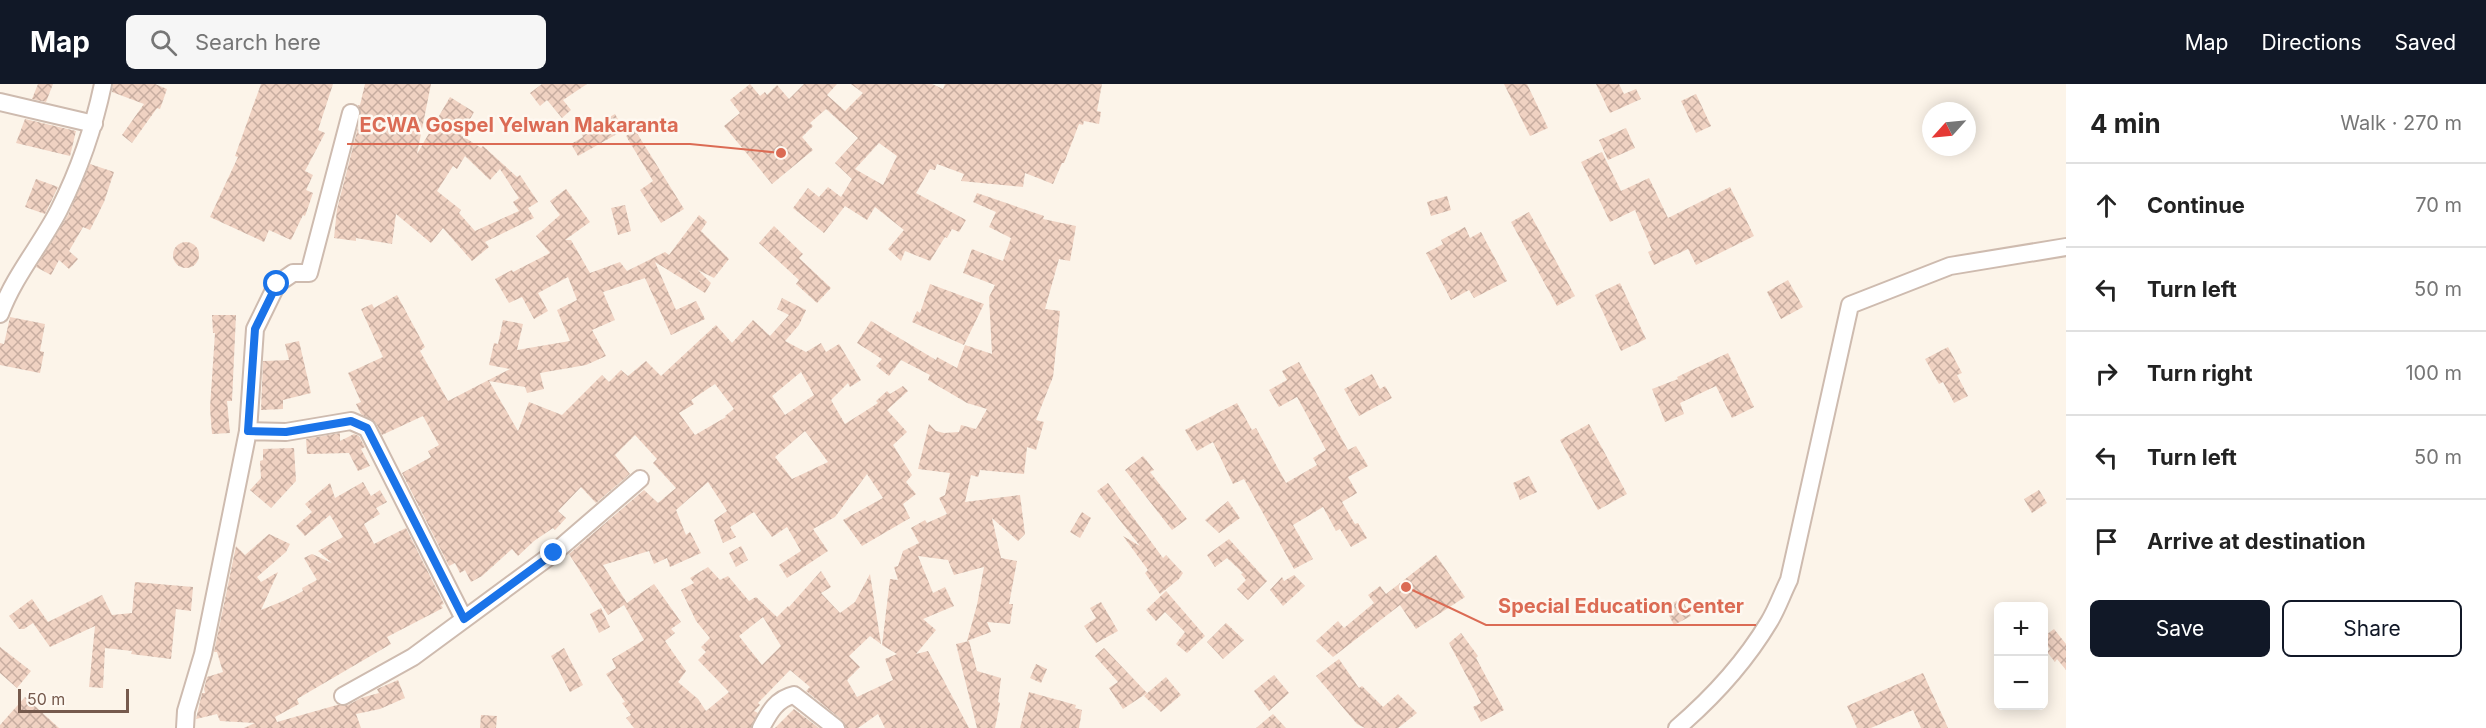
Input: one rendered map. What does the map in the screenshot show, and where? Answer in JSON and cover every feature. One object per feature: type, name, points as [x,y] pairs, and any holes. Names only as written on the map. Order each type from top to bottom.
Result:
[{"type":"street","points":[[0,314],[6,297],[59,210],[94,124],[103,84]]},
{"type":"street","points":[[0,102],[94,124]]},
{"type":"street","points":[[185,728],[186,711],[203,654],[248,431],[255,329],[277,284],[293,273],[309,273],[351,113]]},
{"type":"street","points":[[1677,728],[1700,709],[1747,656],[1770,621],[1789,580],[1850,305],[1950,266],[2066,247]]},
{"type":"street","points":[[248,431],[286,432],[351,421],[367,428],[464,619]]},
{"type":"street","points":[[343,696],[413,657],[554,553],[640,479]]},
{"type":"street","points":[[760,728],[782,697],[794,695],[836,728]]},
{"type":"building","points":[[38,84],[53,84],[46,102],[32,99]]},
{"type":"building","points":[[113,84],[155,84],[167,89],[160,109],[157,108],[132,143],[122,135],[144,104],[112,92]]},
{"type":"building","points":[[261,84],[333,84],[318,130],[325,133],[305,171],[313,175],[306,190],[313,193],[305,216],[303,215],[291,240],[269,230],[264,242],[210,217],[238,157],[235,156]]},
{"type":"building","points":[[365,84],[431,84],[417,154],[450,97],[474,112],[461,135],[481,148],[483,146],[517,177],[520,175],[538,202],[528,208],[534,218],[485,242],[489,247],[472,261],[443,228],[431,243],[396,214],[392,244],[356,238],[356,241],[334,238],[337,209],[361,116],[358,105],[360,105]],"holes":[[[465,156],[490,180],[500,169],[519,198],[513,202],[519,211],[475,231],[459,213],[461,210],[437,191],[453,166],[457,169]]]},
{"type":"building","points":[[542,84],[587,84],[563,100],[571,110],[562,118],[547,100],[540,106],[530,93]]},
{"type":"building","points":[[750,84],[760,96],[765,92],[767,95],[777,85],[789,99],[804,84],[837,84],[827,95],[845,111],[863,93],[851,84],[932,84],[943,89],[945,84],[1102,84],[1097,111],[1101,112],[1099,124],[1084,121],[1083,125],[1079,124],[1053,184],[1025,173],[1023,187],[961,181],[964,174],[937,164],[935,170],[930,169],[916,193],[966,220],[959,232],[952,229],[930,261],[905,251],[901,261],[888,249],[904,230],[875,207],[867,220],[845,206],[824,233],[793,208],[808,188],[819,197],[828,187],[841,197],[852,179],[835,163],[858,138],[826,109],[810,123],[813,126],[802,137],[813,150],[772,184],[724,126],[740,113],[730,100]],"holes":[[[879,143],[897,156],[883,185],[855,169]]]},
{"type":"building","points":[[1504,84],[1527,84],[1548,128],[1530,136]]},
{"type":"building","points":[[1596,84],[1619,84],[1624,94],[1636,89],[1641,99],[1610,113]]},
{"type":"building","points":[[1696,94],[1711,126],[1696,133],[1681,101]]},
{"type":"building","points":[[615,114],[624,130],[578,156],[571,144],[583,137],[581,133]]},
{"type":"building","points":[[25,119],[76,131],[70,156],[16,143]]},
{"type":"building","points":[[1626,128],[1635,148],[1608,160],[1599,140]]},
{"type":"building","points":[[635,130],[684,209],[661,223],[640,190],[653,181],[626,136]]},
{"type":"building","points":[[1602,152],[1621,191],[1649,178],[1668,218],[1730,187],[1754,236],[1696,265],[1688,249],[1654,265],[1648,252],[1652,250],[1635,210],[1610,222],[1581,162]]},
{"type":"building","points":[[90,164],[114,172],[104,202],[90,230],[83,227],[69,251],[78,259],[69,269],[59,260],[51,275],[36,267],[68,215]]},
{"type":"building","points":[[36,179],[58,187],[45,214],[25,207]]},
{"type":"building","points":[[566,189],[590,222],[565,240],[571,240],[590,273],[620,262],[627,271],[665,252],[669,255],[699,215],[707,222],[701,231],[729,259],[714,278],[698,270],[711,283],[705,293],[655,262],[676,310],[696,301],[705,319],[671,335],[645,278],[603,292],[615,320],[592,330],[606,356],[586,365],[540,373],[544,389],[527,393],[525,387],[489,381],[518,431],[529,402],[562,415],[602,375],[609,382],[621,370],[628,376],[646,361],[661,376],[716,325],[732,343],[753,320],[770,336],[789,315],[777,309],[782,298],[806,310],[799,325],[785,341],[806,352],[821,343],[826,352],[839,344],[861,380],[850,387],[848,383],[831,400],[845,424],[878,403],[876,401],[887,391],[890,394],[903,386],[908,391],[887,410],[907,432],[893,445],[912,475],[906,482],[916,494],[903,504],[910,518],[862,546],[843,520],[883,498],[867,474],[835,517],[813,529],[828,551],[787,578],[779,565],[801,551],[787,527],[772,537],[754,512],[730,527],[736,537],[723,543],[714,520],[727,511],[708,482],[676,510],[686,535],[690,532],[701,553],[670,567],[667,558],[654,564],[649,551],[603,565],[627,603],[654,584],[681,622],[671,629],[675,633],[665,641],[686,671],[678,682],[698,699],[706,711],[729,692],[698,660],[706,652],[701,647],[710,638],[696,621],[681,590],[694,583],[690,578],[708,567],[720,580],[728,576],[749,601],[756,597],[777,617],[821,571],[831,587],[821,593],[840,613],[855,602],[870,574],[881,644],[870,636],[849,656],[860,667],[847,680],[857,697],[893,680],[885,659],[897,654],[882,645],[890,579],[898,580],[894,567],[898,566],[903,551],[919,543],[911,528],[925,520],[927,523],[947,514],[939,498],[945,495],[950,473],[918,469],[929,424],[936,431],[944,433],[959,432],[961,425],[976,429],[987,409],[967,403],[928,380],[930,375],[901,360],[889,376],[876,366],[882,359],[857,343],[871,321],[936,360],[937,357],[957,368],[965,345],[992,354],[989,297],[995,285],[963,273],[972,249],[1003,261],[1011,238],[989,227],[996,212],[973,202],[977,193],[1044,216],[1043,219],[1076,226],[1070,261],[1059,259],[1045,309],[1060,311],[1053,377],[1036,420],[1044,422],[1036,450],[1027,447],[1024,474],[980,470],[978,477],[971,475],[965,502],[1020,495],[1025,534],[1018,541],[992,518],[1001,558],[1017,561],[1009,604],[1013,604],[1010,624],[987,622],[991,632],[967,641],[984,567],[954,575],[948,560],[918,556],[933,593],[945,587],[954,606],[923,619],[936,630],[916,654],[928,651],[969,728],[885,728],[878,714],[858,728],[846,728],[842,720],[806,691],[810,687],[790,670],[758,703],[760,705],[754,711],[758,713],[751,728],[634,728],[626,718],[631,715],[622,703],[625,702],[606,674],[616,668],[612,659],[644,640],[624,605],[608,615],[569,554],[644,490],[658,503],[676,488],[653,463],[657,459],[635,435],[615,455],[630,474],[596,503],[581,487],[558,511],[566,518],[555,530],[553,528],[534,541],[518,556],[512,549],[482,576],[471,582],[465,570],[460,573],[455,563],[449,566],[402,473],[431,457],[428,451],[439,445],[423,416],[382,435],[376,423],[361,414],[356,404],[361,402],[348,373],[383,357],[361,309],[372,304],[374,308],[397,295],[425,347],[420,351],[448,401],[510,369],[489,365],[494,343],[498,344],[503,320],[523,324],[517,350],[570,341],[557,310],[577,300],[568,277],[538,293],[548,311],[534,319],[522,297],[509,303],[495,279],[550,253],[536,236],[560,215],[550,201]],"holes":[[[801,372],[814,395],[785,415],[772,396]],[[715,384],[734,409],[726,417],[695,435],[679,413],[694,404],[691,400]],[[805,431],[828,462],[792,479],[775,457]],[[763,617],[781,646],[762,665],[739,636]]]},
{"type":"building","points":[[1447,196],[1451,210],[1431,216],[1427,202]]},
{"type":"building","points":[[625,205],[631,231],[618,235],[611,208]]},
{"type":"building","points":[[1529,212],[1575,296],[1557,306],[1511,222]]},
{"type":"building","points":[[774,226],[803,254],[799,258],[831,288],[817,303],[796,284],[799,280],[759,243]]},
{"type":"building","points":[[1465,227],[1470,238],[1481,232],[1507,281],[1474,298],[1469,290],[1451,300],[1426,253],[1443,244],[1441,240]]},
{"type":"building","points":[[186,242],[195,246],[199,255],[195,264],[186,268],[177,264],[173,255],[177,246]]},
{"type":"building","points":[[1788,280],[1803,307],[1781,319],[1767,292]]},
{"type":"building","points":[[1620,283],[1646,339],[1621,351],[1595,295]]},
{"type":"building","points":[[930,284],[984,304],[964,345],[912,322],[917,311],[920,313]]},
{"type":"building","points":[[212,315],[236,315],[232,401],[227,401],[230,433],[212,434],[210,408],[215,333],[213,333]]},
{"type":"building","points":[[10,317],[45,324],[40,351],[44,352],[40,373],[0,365],[0,343],[4,344]]},
{"type":"building","points":[[299,341],[311,393],[283,400],[283,409],[261,410],[263,361],[289,360],[285,344]]},
{"type":"building","points":[[1948,347],[1962,373],[1957,375],[1968,396],[1954,403],[1943,382],[1939,384],[1925,359]]},
{"type":"building","points":[[1728,353],[1754,407],[1732,418],[1716,386],[1680,403],[1684,414],[1665,422],[1652,389],[1678,379],[1677,377]]},
{"type":"building","points":[[1299,362],[1348,450],[1356,446],[1368,466],[1348,477],[1357,493],[1342,502],[1355,524],[1358,523],[1367,538],[1351,547],[1340,529],[1336,531],[1323,507],[1293,525],[1313,559],[1294,569],[1244,479],[1233,484],[1213,442],[1197,451],[1185,430],[1237,403],[1252,430],[1256,428],[1286,483],[1317,465],[1313,458],[1326,450],[1297,397],[1279,407],[1269,390],[1287,380],[1282,371]]},
{"type":"building","points":[[1372,374],[1380,389],[1385,386],[1392,398],[1359,416],[1344,389]]},
{"type":"building","points":[[1589,424],[1627,494],[1598,510],[1560,440]]},
{"type":"building","points":[[340,433],[340,441],[354,434],[359,436],[365,447],[361,449],[370,466],[358,471],[349,453],[307,454],[306,439]]},
{"type":"building","points":[[294,448],[296,481],[271,508],[250,490],[261,478],[260,461],[263,460],[263,449]]},
{"type":"building","points":[[1143,456],[1154,470],[1150,472],[1187,519],[1172,530],[1125,470]]},
{"type":"building","points":[[1529,476],[1537,492],[1520,500],[1513,483]]},
{"type":"building","points":[[363,482],[371,496],[380,490],[387,502],[376,508],[380,514],[364,524],[374,544],[406,528],[444,604],[441,605],[443,608],[387,637],[391,644],[297,699],[299,704],[275,717],[277,722],[337,705],[348,705],[361,698],[379,693],[377,689],[398,680],[405,698],[380,709],[356,714],[361,728],[244,728],[255,723],[220,721],[217,714],[196,719],[202,693],[205,693],[207,677],[223,672],[217,652],[214,652],[236,546],[245,555],[269,534],[290,544],[286,552],[257,577],[261,582],[278,572],[261,610],[288,599],[317,580],[304,558],[312,554],[332,563],[318,551],[343,537],[330,515],[305,536],[296,526],[312,512],[305,504],[330,483],[335,498]]},
{"type":"building","points":[[1108,483],[1163,558],[1166,555],[1183,573],[1160,594],[1145,573],[1148,570],[1123,536],[1140,546],[1097,491]]},
{"type":"building","points":[[2039,490],[2047,503],[2032,513],[2024,499]]},
{"type":"building","points":[[1228,501],[1240,518],[1219,533],[1205,520]]},
{"type":"building","points":[[1082,512],[1091,518],[1080,538],[1070,532]]},
{"type":"building","points":[[1229,539],[1267,581],[1248,600],[1237,589],[1246,580],[1241,574],[1243,573],[1227,558],[1215,567],[1207,555]]},
{"type":"building","points":[[741,546],[748,560],[736,567],[729,553]]},
{"type":"building","points":[[1436,555],[1465,597],[1416,629],[1400,605],[1333,657],[1316,641],[1338,621],[1344,628],[1374,603],[1368,595],[1380,586],[1386,594]]},
{"type":"building","points":[[1294,575],[1305,586],[1283,606],[1270,590],[1282,577],[1284,581]]},
{"type":"building","points":[[135,582],[193,587],[191,611],[176,609],[171,659],[105,648],[103,688],[89,687],[95,626],[50,647],[33,623],[24,629],[19,629],[9,616],[32,599],[48,622],[102,595],[112,615],[132,613]]},
{"type":"building","points":[[1166,591],[1205,636],[1187,653],[1176,644],[1185,632],[1165,612],[1156,621],[1146,610]]},
{"type":"building","points":[[1681,598],[1691,616],[1674,625],[1665,608]]},
{"type":"building","points":[[1101,602],[1118,631],[1096,643],[1084,626],[1096,618],[1090,608]]},
{"type":"building","points":[[601,608],[610,627],[599,633],[590,614]]},
{"type":"building","points":[[1226,623],[1244,640],[1223,659],[1207,642]]},
{"type":"building","points":[[2054,629],[2066,644],[2066,670],[2057,659],[2055,662],[2048,653],[2050,649],[2048,633]]},
{"type":"building","points":[[1461,633],[1478,656],[1476,658],[1504,710],[1481,722],[1473,707],[1481,703],[1449,643]]},
{"type":"building","points":[[969,641],[977,671],[1001,678],[998,702],[1000,703],[995,728],[977,728],[956,644]]},
{"type":"building","points":[[0,647],[31,671],[17,688],[0,673]]},
{"type":"building","points":[[564,648],[583,685],[570,692],[551,656]]},
{"type":"building","points":[[1104,648],[1147,693],[1123,709],[1109,688],[1118,682],[1095,656]]},
{"type":"building","points":[[1339,659],[1359,688],[1362,686],[1383,707],[1398,694],[1417,713],[1398,728],[1365,728],[1357,724],[1316,676]]},
{"type":"building","points":[[1036,664],[1047,669],[1041,683],[1030,678]]},
{"type":"building","points":[[1923,673],[1948,728],[1921,728],[1913,710],[1871,728],[1857,728],[1847,706]]},
{"type":"building","points":[[1274,675],[1289,693],[1269,711],[1254,691]]},
{"type":"building","points":[[1166,677],[1181,695],[1161,712],[1144,696]]},
{"type":"building","points":[[1029,692],[1076,705],[1075,708],[1082,710],[1079,728],[1020,728]]},
{"type":"building","points":[[25,697],[59,728],[0,728],[0,725]]},
{"type":"building","points":[[794,709],[819,728],[775,728]]},
{"type":"building","points":[[1273,714],[1286,728],[1256,728]]},
{"type":"building","points":[[481,715],[497,716],[496,728],[480,728]]},
{"type":"place","name":"ECWA Gospel Yelwan Makaranta","points":[[781,153]]},
{"type":"place","name":"Special Education Center","points":[[1406,587]]},
{"type":"route","points":[[277,284],[255,329],[248,431],[286,432],[351,421],[367,428],[464,619],[554,553]]}]
